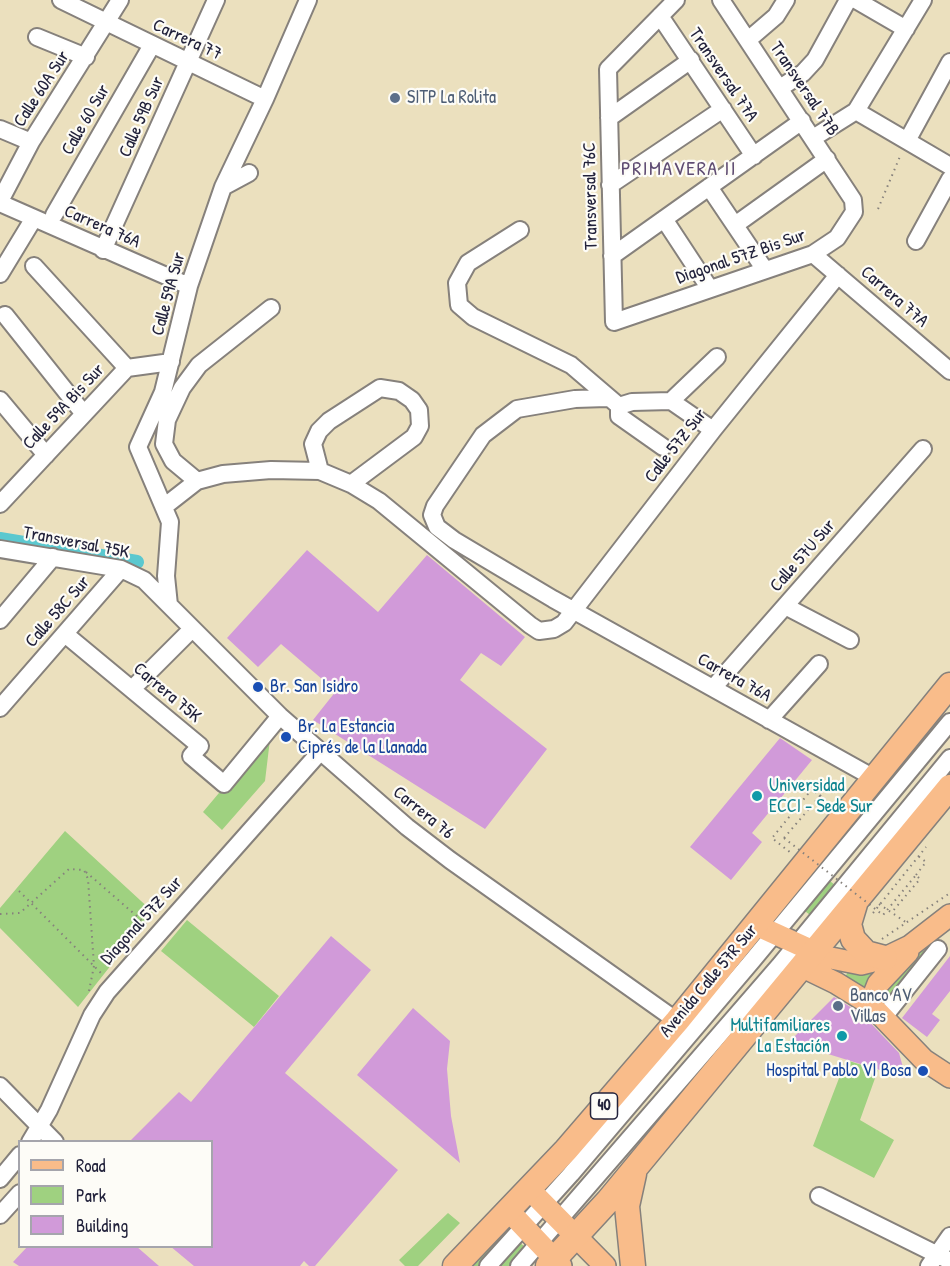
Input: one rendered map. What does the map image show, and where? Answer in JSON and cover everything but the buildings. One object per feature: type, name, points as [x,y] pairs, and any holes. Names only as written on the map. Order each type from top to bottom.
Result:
[{"type":"highway","name":"Avenida Calle 57R Sur","points":[[455,1266],[516,1219],[677,1021],[765,929],[805,864],[950,685]]},
{"type":"highway","points":[[881,949],[866,953],[853,939],[849,924],[868,908],[950,787]]},
{"type":"highway","points":[[551,1260],[568,1229],[635,1168],[805,954],[868,908]]},
{"type":"highway","points":[[633,1266],[627,1206],[635,1168]]},
{"type":"main road","points":[[876,1011],[878,984],[936,947],[950,915]]},
{"type":"main road","points":[[765,929],[805,954],[836,983],[876,1011],[924,1060],[950,1077]]},
{"type":"main road","points":[[805,954],[848,964],[861,964],[881,949],[936,947]]},
{"type":"main road","points":[[537,1196],[605,1266]]},
{"type":"main road","points":[[516,1219],[551,1260]]},
{"type":"street","name":"Carrera 77","points":[[61,0],[265,99]]},
{"type":"street","name":"Calle 60A Sur","points":[[0,202],[31,142],[120,0]]},
{"type":"street","name":"Calle 59B Sur","points":[[103,250],[216,0]]},
{"type":"street","name":"Calle 59A Sur","points":[[169,605],[166,576],[171,533],[165,507],[142,462],[138,447],[163,392],[189,286],[223,187],[265,99],[308,0]]},
{"type":"street","points":[[660,16],[676,0]]},
{"type":"street","name":"Transversal 77B","points":[[721,0],[853,200]]},
{"type":"street","points":[[748,40],[765,27],[786,0]]},
{"type":"street","points":[[780,88],[803,73],[815,60],[848,0]]},
{"type":"street","points":[[856,0],[906,28]]},
{"type":"street","points":[[813,138],[856,111],[923,0]]},
{"type":"street","name":"Transversal 77A","points":[[660,16],[753,156]]},
{"type":"street","name":"Transversal 76C","points":[[614,322],[608,69],[660,16]]},
{"type":"street","points":[[37,37],[86,57]]},
{"type":"street","name":"Calle 60 Sur","points":[[54,215],[152,45]]},
{"type":"street","points":[[609,118],[691,60]]},
{"type":"street","points":[[907,141],[950,62]]},
{"type":"street","points":[[610,185],[723,109]]},
{"type":"street","points":[[856,111],[950,166]]},
{"type":"street","points":[[612,256],[802,122]]},
{"type":"street","points":[[0,129],[31,142]]},
{"type":"street","points":[[735,225],[827,159]]},
{"type":"street","points":[[223,187],[249,173]]},
{"type":"street","points":[[916,240],[950,179]]},
{"type":"street","points":[[709,187],[765,270]]},
{"type":"street","name":"Diagonal 57Z Bis Sur","points":[[614,322],[813,254],[837,238],[849,224],[855,212],[853,200]]},
{"type":"street","name":"Carrera 76A","points":[[0,202],[103,250],[189,286]]},
{"type":"street","points":[[1,271],[34,218]]},
{"type":"street","points":[[664,219],[710,289]]},
{"type":"street","points":[[520,230],[468,263],[457,283],[459,305],[473,317],[570,364],[613,402],[619,416],[663,447]]},
{"type":"street","name":"Carrera 77A","points":[[813,254],[950,371]]},
{"type":"street","points":[[34,266],[127,368]]},
{"type":"street","name":"Calle 57Z Sur","points":[[351,484],[379,501],[539,631],[554,629],[564,623],[574,611],[712,430],[838,275]]},
{"type":"street","points":[[197,481],[173,461],[164,444],[167,420],[182,388],[199,365],[271,308]]},
{"type":"street","points":[[5,315],[84,414]]},
{"type":"street","points":[[671,401],[717,357]]},
{"type":"street","name":"Calle 59A Bis Sur","points":[[3,495],[46,455],[127,368],[171,362]]},
{"type":"street","points":[[165,507],[197,481],[223,474],[271,470],[320,471],[351,484],[414,437],[420,426],[419,410],[412,400],[399,391],[380,388],[329,421],[319,431],[313,444],[320,471]]},
{"type":"street","name":"Carrera 76A","points":[[613,402],[575,399],[517,409],[483,435],[435,506],[432,515],[437,527],[454,540],[574,611],[874,778]]},
{"type":"street","points":[[0,400],[46,455]]},
{"type":"street","points":[[634,427],[645,401]]},
{"type":"street","points":[[613,402],[671,401],[712,430]]},
{"type":"street","name":"Calle 57U Sur","points":[[713,688],[923,449]]},
{"type":"street","name":"Transversal 75K","points":[[0,549],[121,569],[144,580],[169,605]]},
{"type":"street","points":[[0,620],[53,557]]},
{"type":"street","name":"Calle 58C Sur","points":[[0,708],[121,569]]},
{"type":"street","name":"Carrera 76","points":[[169,605],[280,716],[439,852],[677,1021]]},
{"type":"street","points":[[785,606],[850,640]]},
{"type":"street","points":[[132,689],[192,629]]},
{"type":"street","name":"Carrera 75K","points":[[65,634],[200,746],[191,756],[224,784],[280,716]]},
{"type":"street","points":[[769,720],[819,664]]},
{"type":"street","points":[[537,1196],[765,929],[950,722]]},
{"type":"street","name":"Diagonal 57Z Sur","points":[[31,1140],[40,1127],[92,1015],[107,992],[320,752]]},
{"type":"street","points":[[568,1229],[805,954],[950,758]]},
{"type":"street","points":[[0,1086],[53,1140]]},
{"type":"street","points":[[0,1179],[18,1157]]},
{"type":"street","points":[[0,1215],[18,1195]]},
{"type":"street","points":[[819,1196],[938,1261],[950,1236]]},
{"type":"street","points":[[488,1266],[516,1219]]},
{"type":"street","points":[[519,1266],[551,1260]]},
{"type":"path","points":[[878,209],[907,141]]},
{"type":"path","points":[[831,782],[784,838],[882,915],[926,862],[918,856]]},
{"type":"path","points":[[805,864],[772,838],[812,789],[820,796]]},
{"type":"path","points":[[868,908],[931,840]]},
{"type":"path","points":[[0,914],[20,913],[69,869],[84,870],[151,929]]},
{"type":"path","points":[[84,870],[88,879],[94,966],[88,996]]},
{"type":"path","points":[[892,912],[920,879],[916,875]]},
{"type":"path","points":[[19,891],[108,980]]},
{"type":"path","points":[[881,949],[890,936],[950,893]]},
{"type":"path","points":[[868,908],[892,912],[907,923]]},
{"type":"green space","points":[[271,731],[265,781],[222,830],[203,812]]},
{"type":"green space","points":[[65,831],[153,912],[78,1007],[0,928],[0,908]]},
{"type":"green space","points":[[826,878],[835,885],[810,915],[801,908]]},
{"type":"green space","points":[[187,920],[279,996],[254,1027],[161,951]]},
{"type":"green space","points":[[923,950],[928,955],[891,996],[885,994]]},
{"type":"green space","points":[[891,963],[864,990],[844,980],[848,971]]},
{"type":"green space","points":[[846,1060],[878,1070],[860,1120],[894,1140],[874,1178],[813,1146]]},
{"type":"green space","points":[[448,1213],[460,1223],[418,1266],[405,1266],[399,1260]]},
{"type":"green space","points":[[504,1229],[508,1233],[480,1266],[466,1266]]},
{"type":"green space","points":[[520,1243],[524,1246],[524,1251],[509,1266],[496,1266]]},
{"type":"waterway","points":[[0,539],[137,562]]},
{"type":"place","name":"SITP La Rolita","points":[[395,98]]},
{"type":"place","name":"Br. San Isidro","points":[[258,687]]},
{"type":"place","name":"Br. La Estancia Ciprés de la Llanada","points":[[286,737]]},
{"type":"place","name":"Universidad ECCI - Sede Sur","points":[[757,796]]},
{"type":"place","name":"Banco AV Villas","points":[[838,1006]]},
{"type":"place","name":"Multifamiliares La Estación","points":[[842,1036]]},
{"type":"place","name":"Hospital Pablo VI Bosa","points":[[923,1071]]},
{"type":"district","name":"PRIMAVERA II","points":[[679,170]]}]
